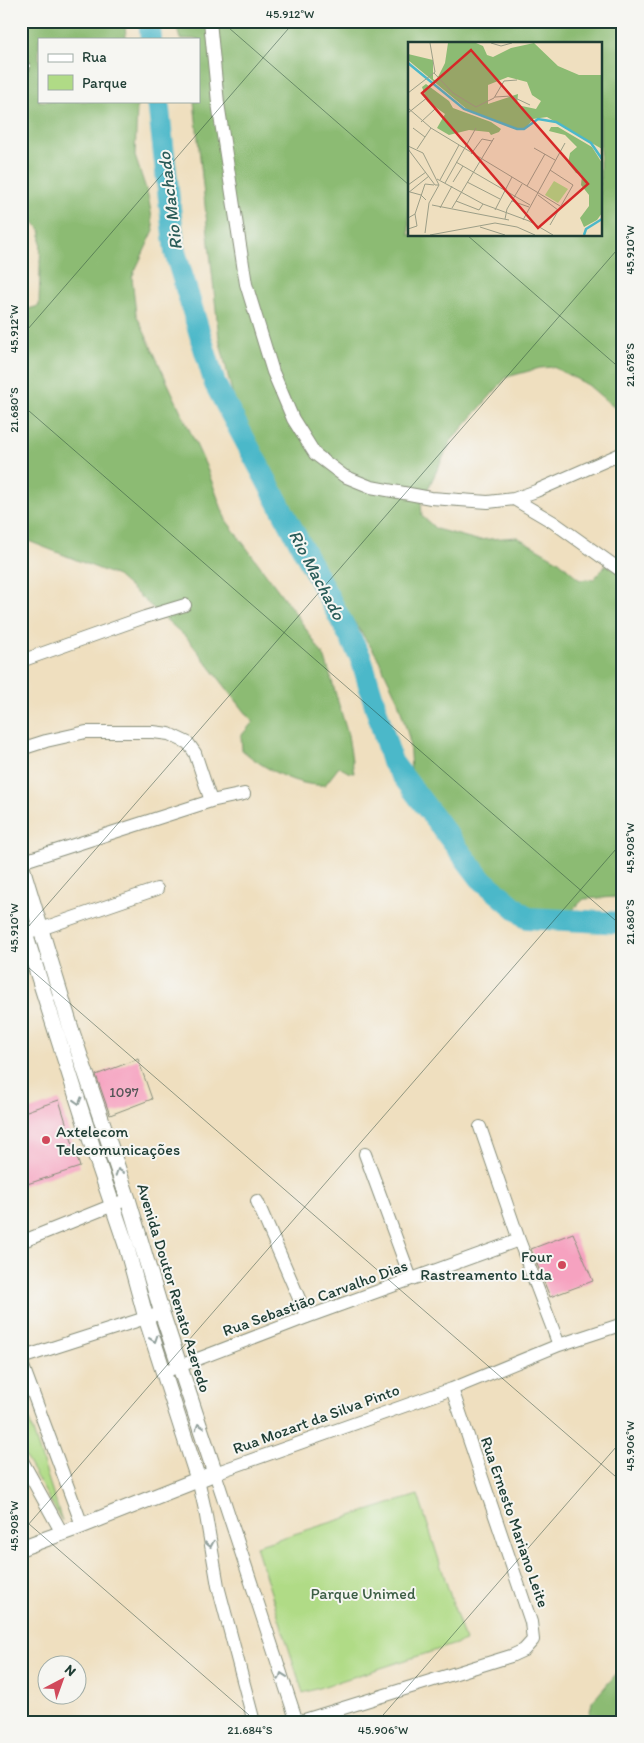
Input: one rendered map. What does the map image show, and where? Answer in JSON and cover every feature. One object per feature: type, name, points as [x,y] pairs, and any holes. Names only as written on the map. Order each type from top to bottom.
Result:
[{"type":"street","points":[[210,21],[218,103],[246,284],[273,372],[293,419],[315,454],[344,476],[370,487],[431,498],[488,502],[514,499],[623,453]]},
{"type":"street","points":[[514,499],[553,522],[623,572]]},
{"type":"street","points":[[21,661],[145,617],[186,605]]},
{"type":"street","points":[[21,749],[55,738],[86,732],[153,732],[169,734],[188,743],[195,753],[211,801]]},
{"type":"street","points":[[21,863],[211,801],[244,794]]},
{"type":"street","name":"Avenida Doutor Renato Azeredo","points":[[21,863],[28,909],[42,929],[61,995],[65,1034]]},
{"type":"street","points":[[23,928],[42,929],[157,889]]},
{"type":"street","name":"Avenida Doutor Renato Azeredo","points":[[23,928],[46,1000],[65,1034],[79,1078],[93,1148],[113,1204],[151,1275],[227,1515],[298,1722]]},
{"type":"street","points":[[35,966],[51,961]]},
{"type":"street","points":[[46,1000],[61,995]]},
{"type":"street","name":"Avenida Doutor Renato Azeredo","points":[[79,1078],[109,1143],[128,1199],[136,1281],[146,1318],[198,1479],[218,1586],[254,1722]]},
{"type":"street","points":[[480,1127],[519,1240],[560,1346]]},
{"type":"street","points":[[93,1148],[109,1143]]},
{"type":"street","points":[[365,1154],[411,1279]]},
{"type":"street","points":[[21,1242],[128,1199]]},
{"type":"street","points":[[257,1201],[307,1317]]},
{"type":"street","name":"Rua Sebastião Carvalho Dias","points":[[164,1372],[307,1317],[519,1240]]},
{"type":"street","points":[[136,1281],[151,1275]]},
{"type":"street","points":[[82,1525],[21,1359],[162,1313]]},
{"type":"street","name":"Rua Mozart da Silva Pinto","points":[[21,1548],[198,1479],[452,1389],[560,1346],[623,1324]]},
{"type":"street","name":"Rua Ernesto Mariano Leite","points":[[298,1722],[511,1656],[524,1650],[533,1640],[531,1622],[452,1389]]},
{"type":"street","points":[[21,1459],[62,1532]]},
{"type":"street","points":[[206,1522],[227,1515]]},
{"type":"green space","points":[[22,21],[125,21],[126,38],[38,38],[38,102],[136,102],[135,156],[148,195],[154,230],[132,277],[136,314],[206,466],[226,520],[298,617],[325,658],[348,735],[354,773],[339,767],[325,785],[314,785],[292,780],[270,770],[250,757],[242,750],[241,736],[253,722],[188,639],[117,576],[21,538],[21,311],[39,306],[41,231],[21,205]]},
{"type":"green space","points":[[175,21],[623,21],[623,415],[588,385],[553,367],[540,368],[507,377],[451,441],[421,503],[422,516],[436,529],[477,540],[517,537],[559,561],[580,580],[594,579],[606,565],[623,572],[623,898],[584,899],[554,927],[538,926],[462,858],[437,810],[412,787],[409,738],[397,698],[377,656],[272,501],[242,434],[219,338],[194,102],[200,102],[200,38],[180,38]]},
{"type":"green space","points":[[21,1395],[62,1521],[21,1450]]},
{"type":"green space","name":"Parque Unimed","points":[[418,1495],[465,1641],[303,1693],[256,1546]]},
{"type":"green space","points":[[623,1666],[623,1722],[588,1722],[592,1702]]},
{"type":"building","name":"Axtelecom Telecomunicações","points":[[138,1059],[152,1099],[110,1115],[96,1075]]},
{"type":"building","name":"Axtelecom Telecomunicações","points":[[59,1100],[80,1167],[21,1186],[21,1113]]},
{"type":"building","name":"Four Rastreamento Ltda","points":[[573,1233],[593,1281],[550,1297],[531,1249]]},
{"type":"waterway","name":"Rio Machado","points":[[149,21],[151,38]]},
{"type":"waterway","name":"Rio Machado","points":[[158,102],[175,252],[215,384],[361,658],[392,762],[480,878],[527,918],[623,923]]},
{"type":"place","name":"Axtelecom Telecomunicações","points":[[46,1140]]},
{"type":"place","name":"Four Rastreamento Ltda","points":[[562,1265]]}]
